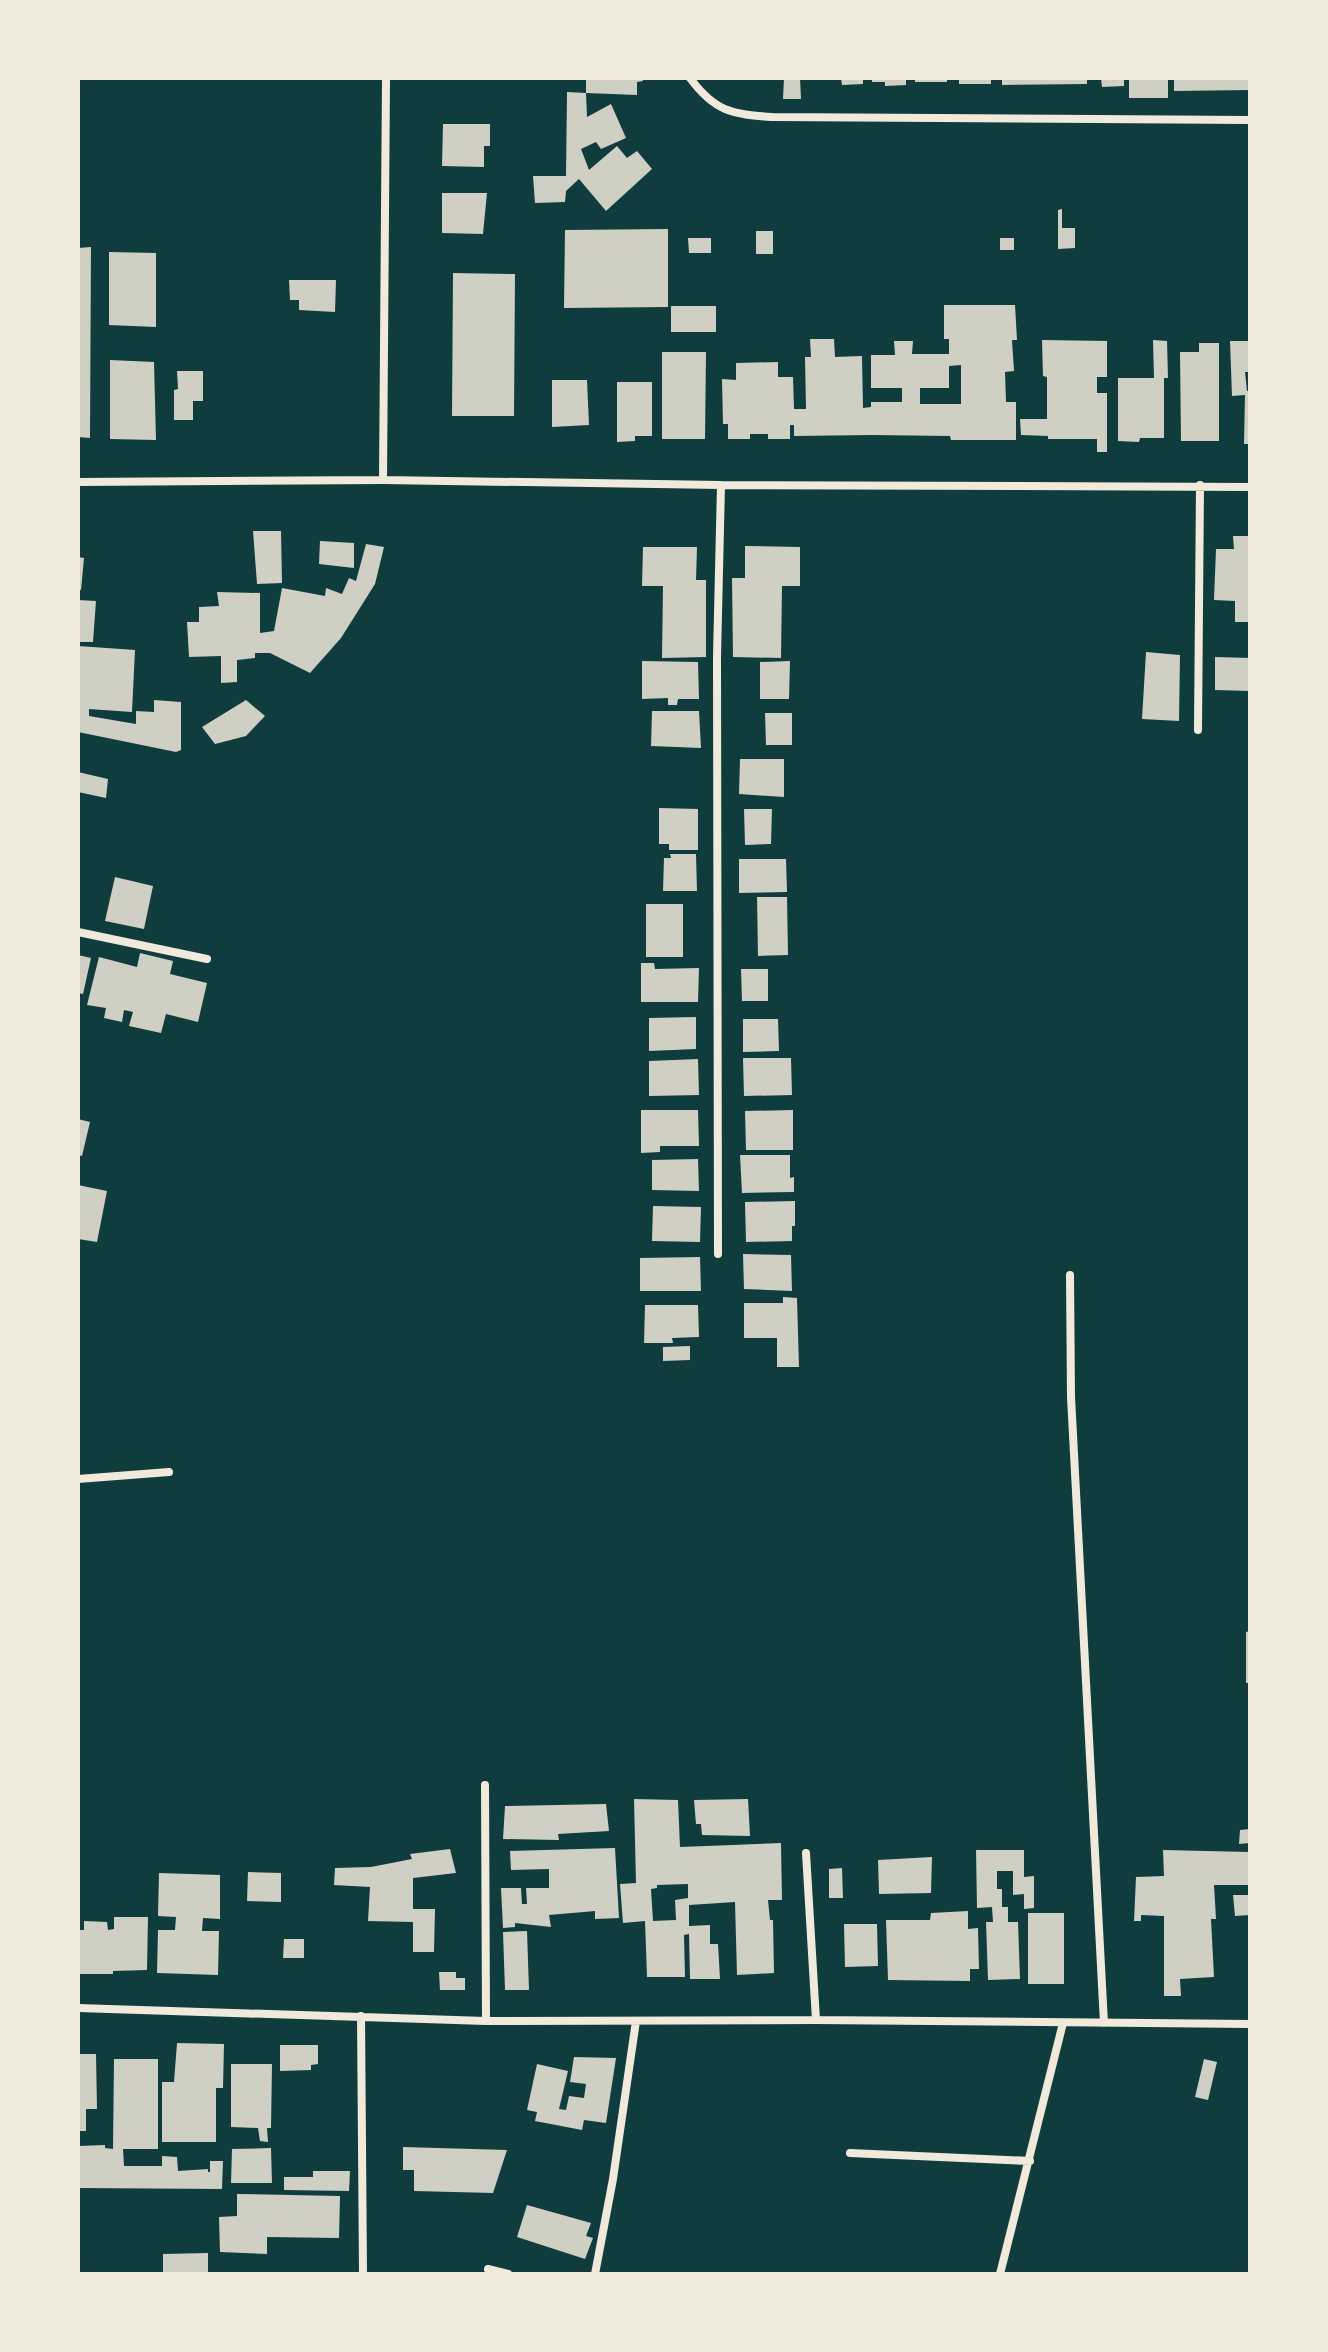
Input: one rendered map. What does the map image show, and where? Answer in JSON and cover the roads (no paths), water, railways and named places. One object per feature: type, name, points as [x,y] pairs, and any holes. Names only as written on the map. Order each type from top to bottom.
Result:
[{"type":"street","points":[[383,480],[386,78]]},
{"type":"street","points":[[690,78],[707,99],[734,114],[772,117],[1250,120]]},
{"type":"street","points":[[78,482],[383,480],[1250,487]]},
{"type":"street","points":[[718,1254],[717,657],[721,485]]},
{"type":"street","points":[[1198,730],[1200,485]]},
{"type":"street","points":[[78,932],[207,959]]},
{"type":"street","points":[[1070,1275],[1071,1397],[1104,2023]]},
{"type":"street","points":[[78,1479],[169,1472]]},
{"type":"street","points":[[485,1785],[486,2021]]},
{"type":"street","points":[[806,1853],[816,2020]]},
{"type":"street","points":[[78,2008],[486,2021],[1250,2024]]},
{"type":"street","points":[[361,2016],[363,2274]]},
{"type":"street","points":[[595,2274],[613,2179],[636,2021]]},
{"type":"street","points":[[1000,2274],[1063,2023]]},
{"type":"street","points":[[850,2153],[1030,2161]]},
{"type":"street","points":[[488,2269],[508,2274]]}]
